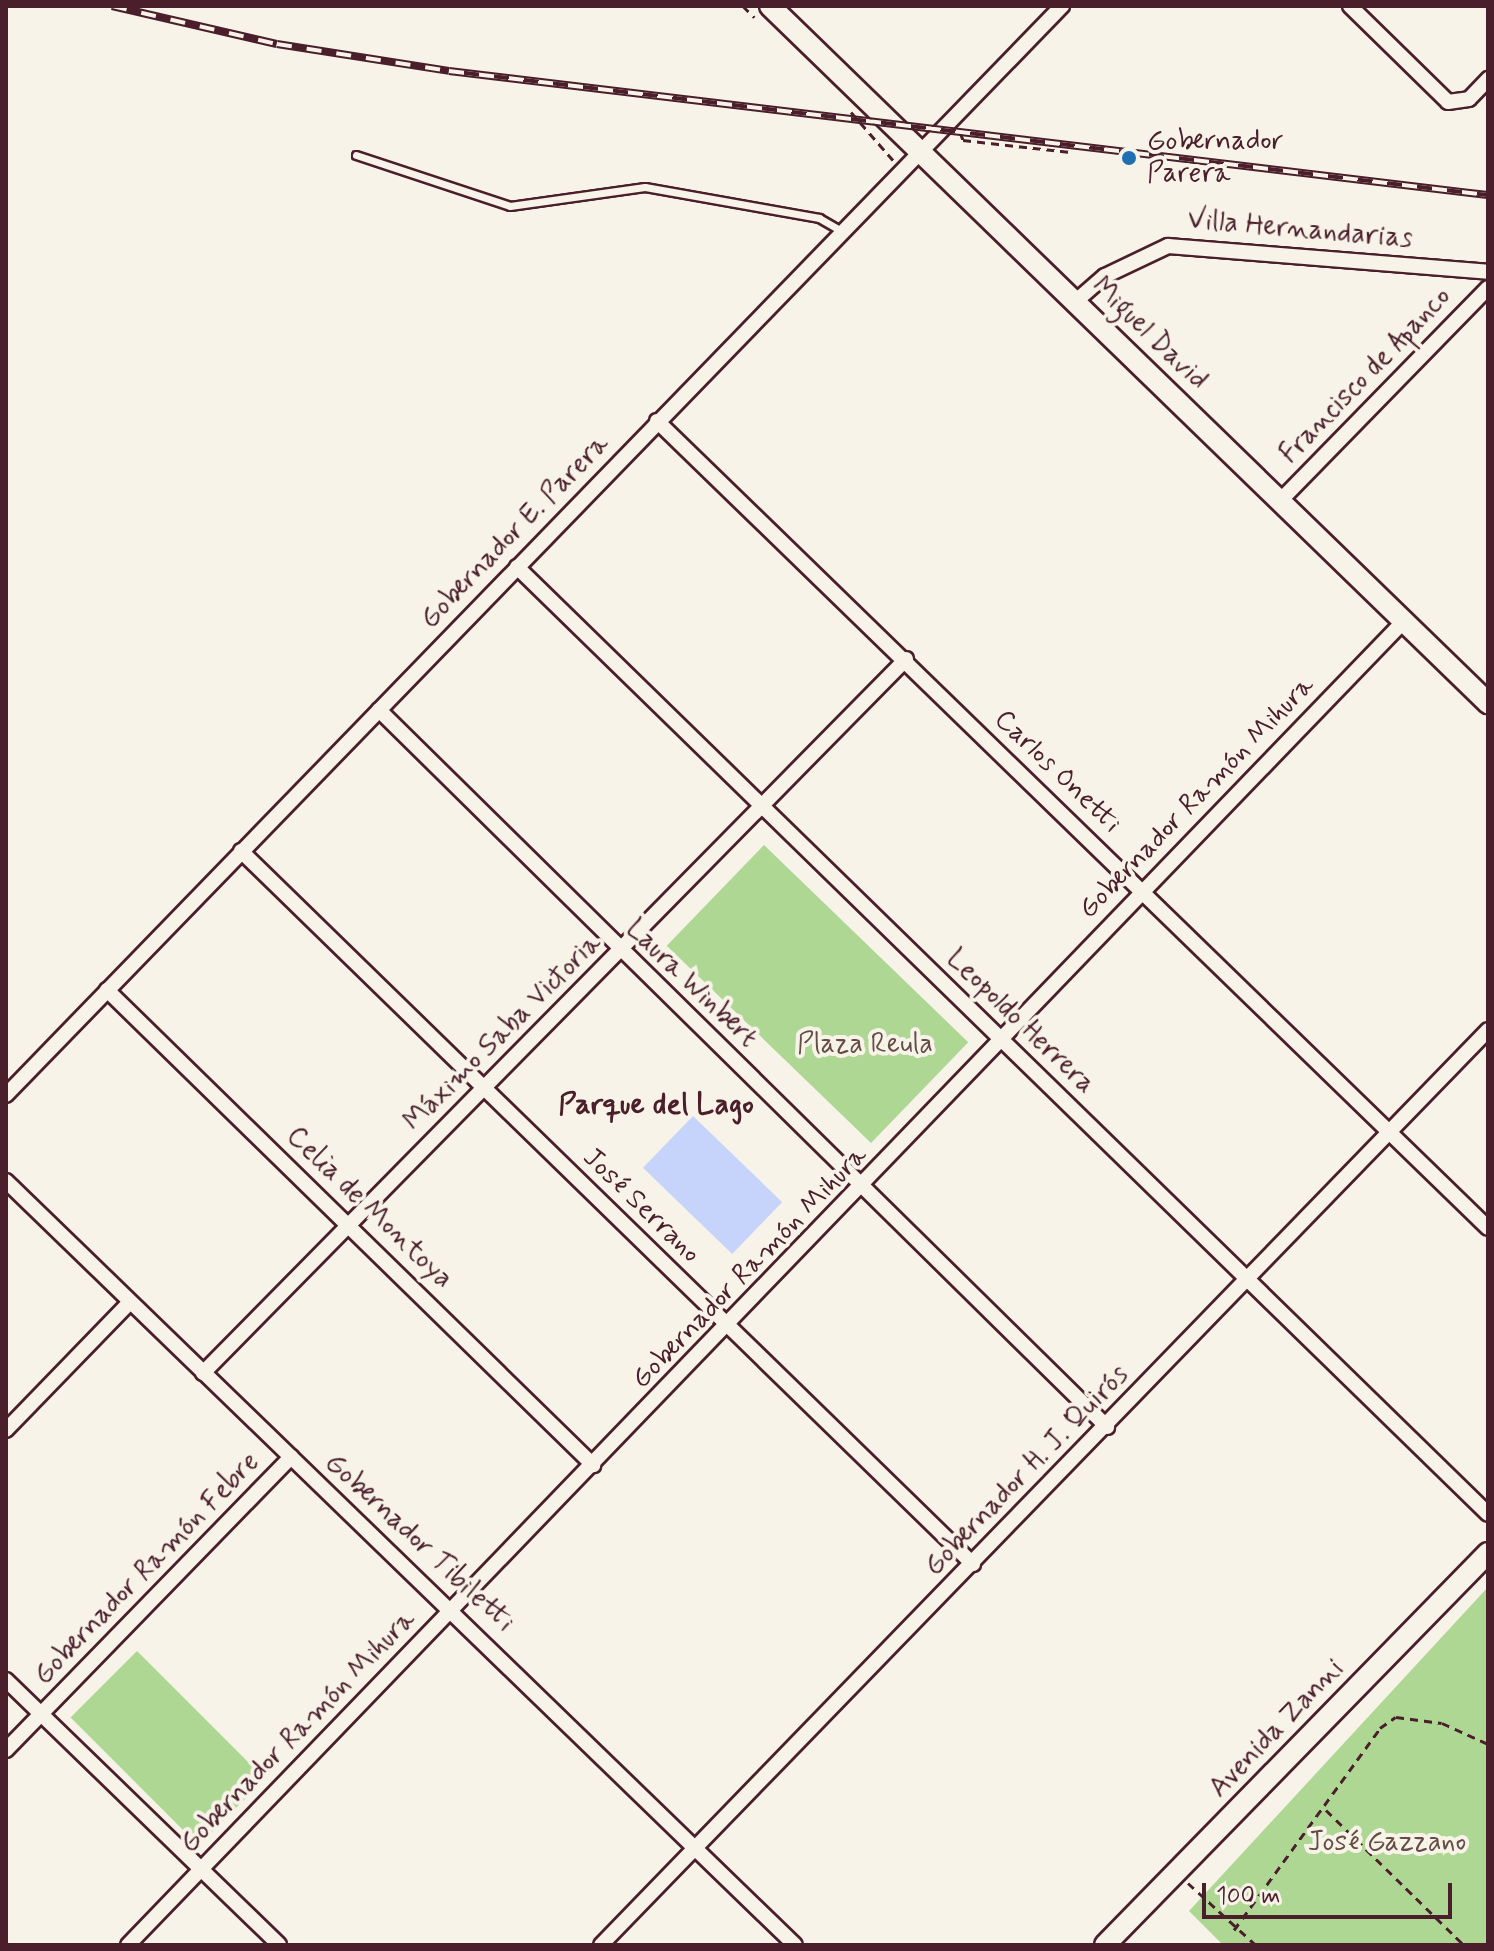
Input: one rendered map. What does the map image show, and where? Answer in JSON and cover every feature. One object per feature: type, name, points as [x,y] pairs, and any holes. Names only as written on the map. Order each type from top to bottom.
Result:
[{"type":"street","name":"Miguel David","points":[[770,6],[1486,697]]},
{"type":"street","name":"Gobernador E. Parera","points":[[6,1095],[1062,6]]},
{"type":"street","points":[[1350,6],[1448,102],[1469,99],[1488,79]]},
{"type":"street","name":"Villa Hernandarias","points":[[1076,301],[1153,250],[1184,245],[1488,272]]},
{"type":"street","name":"Francisco de Apanco","points":[[1281,500],[1488,288]]},
{"type":"street","name":"Carlos Onetti","points":[[657,421],[906,659],[1488,1228]]},
{"type":"street","name":"Leopoldo Herrera","points":[[517,567],[1488,1514]]},
{"type":"street","name":"Gobernador Ramón Mihura","points":[[128,1945],[865,1188],[1142,891],[1404,621]]},
{"type":"street","name":"Máximo Saba Victoria","points":[[203,1373],[906,659]]},
{"type":"street","name":"Laura Winbert","points":[[379,710],[620,952],[1107,1427]]},
{"type":"street","name":"José Serrano","points":[[241,851],[973,1564]]},
{"type":"street","name":"Celia de Montoya","points":[[107,990],[593,1465]]},
{"type":"street","name":"Gobernador H. J. Quirós","points":[[601,1945],[1107,1427],[1488,1030]]},
{"type":"street","name":"Gobernador Tibiletti","points":[[6,1181],[129,1303],[697,1846],[795,1945]]},
{"type":"street","points":[[6,1430],[129,1303]]},
{"type":"street","name":"Gobernador Ramón Febre","points":[[6,1750],[291,1457]]},
{"type":"street","name":"Avenida Zanni","points":[[1105,1945],[1488,1553]]},
{"type":"street","points":[[6,1680],[279,1945]]},
{"type":"lane","points":[[356,155],[510,206],[645,187],[819,218],[843,232]]},
{"type":"path","points":[[743,6],[764,26]]},
{"type":"path","points":[[848,109],[902,171]]},
{"type":"path","points":[[950,121],[963,140],[1070,152]]},
{"type":"path","points":[[1234,1930],[1326,1810],[1380,1728],[1396,1717],[1472,1731],[1488,1744]]},
{"type":"path","points":[[1326,1810],[1464,1945]]},
{"type":"path","points":[[1177,1872],[1234,1930],[1256,1945]]},
{"type":"green space","name":"Plaza Reula","points":[[764,845],[968,1042],[871,1143],[667,946]]},
{"type":"green space","name":"José Gazzano","points":[[1488,1587],[1488,1945],[1223,1945],[1189,1911]]},
{"type":"green space","points":[[137,1651],[265,1779],[199,1845],[71,1717]]},
{"type":"building","points":[[693,1116],[782,1202],[732,1254],[643,1168]]},
{"type":"railway","points":[[112,6],[277,44],[449,71],[1488,195]]},
{"type":"place","name":"Gobernador Parera","points":[[1129,158]]},
{"type":"district","name":"Parque del Lago","points":[[656,1105]]}]
